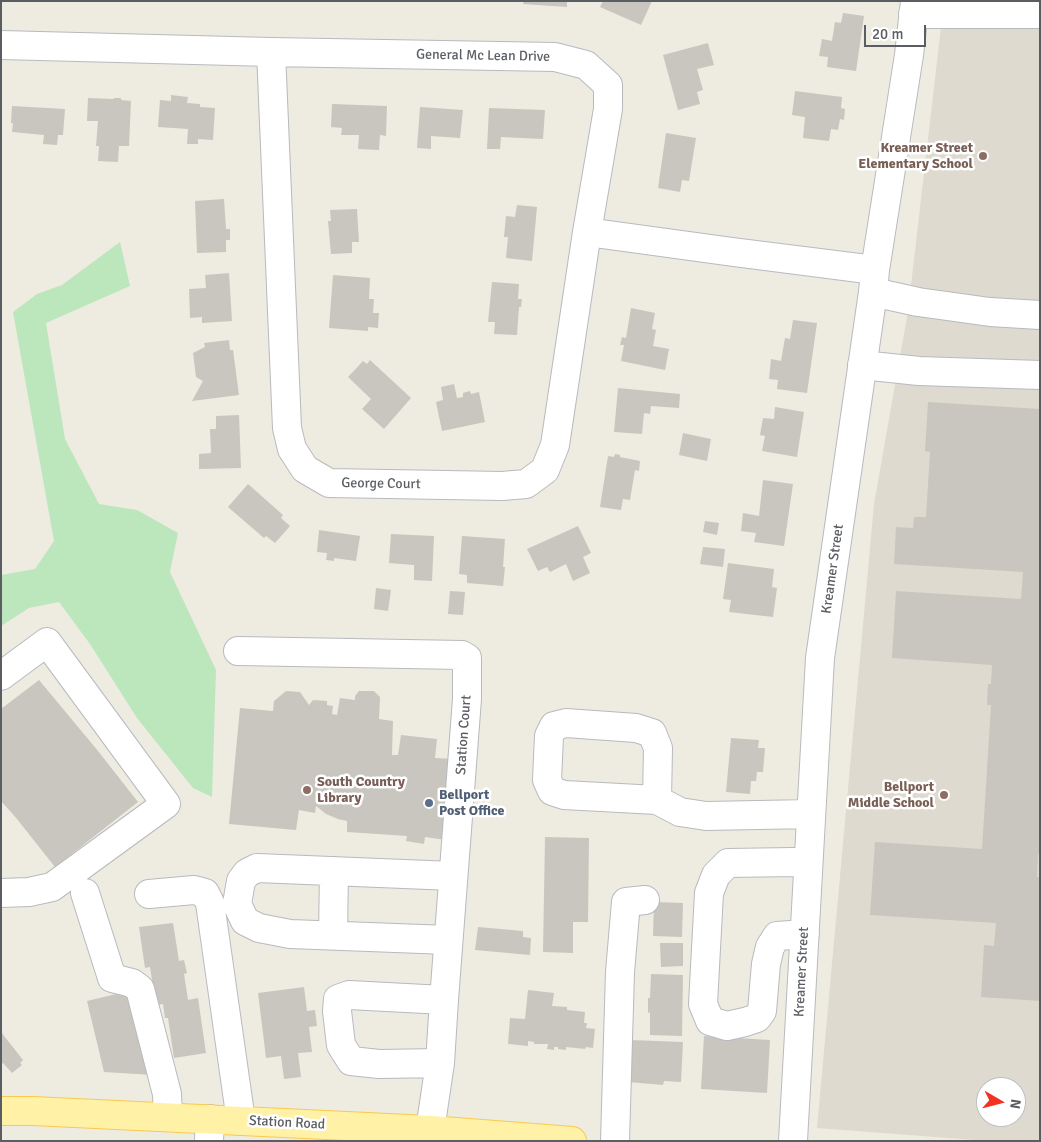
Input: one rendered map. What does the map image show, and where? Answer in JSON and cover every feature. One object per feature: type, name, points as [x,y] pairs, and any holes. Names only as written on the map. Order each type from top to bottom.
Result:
[{"type":"main road","name":"Station Road","points":[[1,1111],[168,1117],[209,1130],[241,1121],[292,1132],[422,1134],[572,1141]]},
{"type":"street","points":[[914,8],[1040,14]]},
{"type":"street","name":"Kreamer Street","points":[[793,1141],[820,658],[874,281],[909,55],[914,8]]},
{"type":"street","name":"General Mc Lean Drive","points":[[1,45],[271,52],[555,56],[586,66],[608,85],[608,109],[587,232]]},
{"type":"street","name":"George Court","points":[[271,52],[287,428],[292,448],[305,469],[329,483],[502,486],[526,484],[545,470],[555,444],[587,232]]},
{"type":"street","points":[[587,232],[733,252],[874,281],[918,302],[990,312],[1040,314]]},
{"type":"street","points":[[862,365],[919,371],[1040,375]]},
{"type":"street","points":[[1,676],[47,642],[166,804],[52,887],[29,892],[1,893]]},
{"type":"street","name":"Station Court","points":[[238,651],[462,655],[467,658],[467,699],[440,1063],[422,1134]]},
{"type":"street","points":[[658,800],[680,812],[706,816],[811,814]]},
{"type":"street","points":[[804,934],[777,936],[770,947],[766,964],[762,1011],[757,1018],[727,1026],[710,1021],[704,1004],[709,893],[716,876],[728,863],[808,863]]},
{"type":"street","points":[[448,940],[290,934],[259,928],[246,921],[238,904],[242,881],[246,873],[257,868],[453,876]]},
{"type":"street","points":[[332,935],[334,871]]},
{"type":"street","points":[[149,894],[194,890],[205,894],[210,903],[241,1121]]},
{"type":"street","points":[[85,893],[112,978],[132,983],[140,989],[167,1094],[168,1117]]},
{"type":"street","points":[[614,1141],[620,972],[626,902],[645,900]]},
{"type":"street","points":[[440,1063],[379,1064],[351,1060],[342,1045],[337,1011],[338,999],[348,995],[444,1000]]},
{"type":"shaded area","name":"Bellport Middle School","points":[[944,1],[1040,1],[1040,1141],[988,1141],[817,1128],[874,504],[908,311]]},
{"type":"green space","points":[[120,242],[130,286],[46,323],[65,439],[99,504],[137,510],[178,533],[170,572],[216,670],[212,797],[193,788],[137,718],[90,644],[59,602],[29,608],[1,626],[1,575],[35,569],[54,541],[13,312],[37,294],[62,285]]},
{"type":"building","points":[[524,1],[567,1],[567,7],[523,4]]},
{"type":"building","points":[[603,1],[652,1],[641,25],[600,7]]},
{"type":"building","points":[[843,13],[864,16],[856,71],[827,67],[828,57],[819,56],[822,39],[832,41],[835,22],[841,23]]},
{"type":"building","points":[[708,43],[714,65],[697,69],[703,90],[697,92],[700,104],[678,110],[663,55]]},
{"type":"building","points":[[795,91],[842,97],[841,108],[845,109],[844,120],[840,119],[838,130],[831,129],[829,141],[803,138],[805,117],[792,115]]},
{"type":"building","points":[[171,95],[188,97],[187,103],[200,104],[200,107],[215,108],[213,140],[198,139],[198,144],[187,144],[188,129],[158,127],[160,100],[171,101]]},
{"type":"building","points":[[88,98],[121,98],[121,100],[131,101],[129,146],[119,146],[118,162],[98,161],[99,146],[96,146],[98,121],[87,121]]},
{"type":"building","points":[[332,104],[387,106],[386,136],[380,135],[379,150],[358,149],[359,135],[341,135],[342,128],[331,127]]},
{"type":"building","points":[[12,106],[65,109],[63,135],[58,135],[57,145],[43,144],[44,135],[12,132]]},
{"type":"building","points":[[420,107],[463,110],[460,138],[431,136],[431,149],[417,148]]},
{"type":"building","points":[[489,108],[545,110],[543,139],[501,137],[500,149],[487,149]]},
{"type":"building","points":[[666,133],[696,138],[689,181],[682,180],[680,192],[658,188]]},
{"type":"building","points":[[224,199],[226,229],[230,229],[230,240],[226,240],[226,252],[197,253],[195,201]]},
{"type":"building","points":[[517,205],[537,207],[532,261],[506,258],[508,237],[504,237],[506,216],[515,217]]},
{"type":"building","points":[[357,209],[359,242],[352,242],[352,253],[331,254],[328,221],[331,221],[330,210]]},
{"type":"building","points":[[229,273],[232,321],[202,323],[202,317],[190,318],[189,289],[206,288],[205,275]]},
{"type":"building","points":[[333,275],[370,278],[369,299],[374,299],[373,313],[379,313],[378,328],[368,327],[368,331],[329,328]]},
{"type":"building","points":[[492,282],[519,284],[518,299],[522,299],[521,307],[519,307],[517,335],[494,334],[495,322],[488,322]]},
{"type":"building","points":[[631,308],[655,313],[652,329],[656,330],[653,346],[669,349],[665,370],[621,361],[624,345],[620,345],[622,337],[626,338]]},
{"type":"building","points":[[793,320],[817,323],[807,393],[777,389],[778,380],[769,379],[771,359],[781,361],[785,338],[790,339]]},
{"type":"building","points":[[229,340],[230,350],[233,350],[239,395],[192,401],[203,381],[196,377],[193,353],[205,347],[204,343]]},
{"type":"building","points":[[370,360],[411,398],[384,429],[362,409],[371,399],[348,377],[363,361],[367,364]]},
{"type":"building","points":[[454,384],[457,398],[463,397],[463,393],[470,391],[471,394],[479,392],[485,422],[442,431],[436,402],[443,400],[441,387]]},
{"type":"building","points":[[618,388],[680,394],[679,408],[651,406],[650,414],[644,413],[642,434],[614,432]]},
{"type":"building","points":[[928,402],[1040,409],[1040,854],[1038,854],[1037,877],[1040,877],[1040,1001],[981,997],[984,945],[994,946],[996,923],[870,915],[875,842],[982,849],[991,705],[987,705],[988,684],[991,684],[992,665],[892,658],[896,591],[1021,599],[1023,572],[894,564],[896,527],[913,528],[914,517],[926,517],[930,452],[925,451]]},
{"type":"building","points":[[775,407],[804,412],[797,457],[762,451],[765,436],[760,435],[763,418],[774,419]]},
{"type":"building","points":[[239,415],[241,468],[199,469],[199,454],[211,453],[210,429],[216,429],[216,416]]},
{"type":"building","points":[[683,433],[711,439],[707,461],[679,455]]},
{"type":"building","points":[[615,454],[620,455],[620,457],[640,461],[639,471],[635,470],[630,500],[623,499],[621,510],[600,507],[608,456],[614,457]]},
{"type":"building","points":[[763,480],[793,484],[784,546],[754,542],[756,533],[741,531],[743,513],[759,516]]},
{"type":"building","points":[[248,484],[283,515],[281,518],[290,526],[275,543],[266,536],[264,538],[228,507]]},
{"type":"building","points":[[705,521],[719,523],[717,535],[703,532]]},
{"type":"building","points":[[578,526],[591,553],[583,557],[590,573],[573,581],[566,564],[550,572],[547,567],[538,571],[527,549]]},
{"type":"building","points":[[319,530],[360,536],[356,561],[334,558],[334,561],[326,560],[327,553],[317,552]]},
{"type":"building","points":[[391,534],[434,536],[432,581],[414,580],[414,565],[389,563]]},
{"type":"building","points":[[462,536],[505,539],[503,586],[467,583],[467,575],[459,574]]},
{"type":"building","points":[[703,547],[725,549],[723,567],[700,564]]},
{"type":"building","points":[[728,563],[774,569],[772,587],[777,588],[773,617],[729,612],[731,600],[723,599]]},
{"type":"building","points":[[376,588],[391,590],[388,611],[374,609]]},
{"type":"building","points":[[450,591],[465,592],[463,615],[448,614]]},
{"type":"building","points":[[39,680],[138,802],[55,867],[1,801],[1,709]]},
{"type":"building","points":[[286,691],[300,692],[309,705],[313,700],[327,701],[327,705],[333,706],[332,714],[337,715],[340,698],[355,700],[355,696],[359,691],[374,691],[380,697],[379,719],[393,721],[392,755],[398,755],[401,735],[437,739],[435,758],[452,759],[446,840],[425,837],[424,844],[406,841],[407,836],[347,832],[347,821],[326,814],[316,806],[315,813],[299,810],[296,830],[229,824],[240,708],[273,711],[274,701]]},
{"type":"building","points":[[731,738],[759,740],[758,748],[765,748],[763,772],[757,772],[756,781],[751,781],[750,794],[726,792]]},
{"type":"building","points":[[545,837],[589,838],[588,922],[573,922],[573,953],[543,952]]},
{"type":"building","points":[[654,902],[683,903],[682,937],[653,936]]},
{"type":"building","points":[[173,923],[179,961],[184,960],[187,973],[184,974],[188,1000],[198,998],[206,1053],[174,1058],[168,1018],[165,1018],[163,1004],[156,1005],[150,967],[145,968],[139,927]]},
{"type":"building","points":[[478,927],[523,931],[523,937],[531,938],[530,955],[475,950]]},
{"type":"building","points":[[660,943],[683,943],[683,966],[661,967]]},
{"type":"building","points":[[651,974],[683,975],[682,1036],[650,1035],[648,998],[650,998]]},
{"type":"building","points":[[304,987],[307,1011],[315,1010],[317,1026],[309,1027],[312,1052],[298,1053],[301,1077],[284,1079],[281,1056],[266,1058],[258,993]]},
{"type":"building","points":[[133,990],[153,1075],[104,1072],[87,1001]]},
{"type":"building","points":[[528,990],[554,993],[552,1006],[567,1007],[567,1010],[585,1012],[584,1023],[587,1023],[586,1028],[595,1029],[593,1048],[566,1047],[566,1050],[554,1047],[554,1050],[547,1049],[548,1044],[534,1044],[534,1042],[528,1041],[528,1046],[508,1044],[510,1018],[525,1019]]},
{"type":"building","points":[[1,1032],[23,1060],[20,1063],[22,1065],[12,1073],[3,1063],[1,1065]]},
{"type":"building","points":[[704,1036],[770,1040],[767,1093],[701,1089]]},
{"type":"building","points":[[630,1040],[683,1042],[681,1082],[664,1081],[663,1085],[628,1082]]},
{"type":"place","name":"Kreamer Street Elementary School","points":[[983,156]]},
{"type":"place","name":"South Country Library","points":[[307,790]]},
{"type":"place","name":"Bellport Middle School","points":[[944,795]]},
{"type":"place","name":"Bellport Post Office","points":[[429,803]]}]
